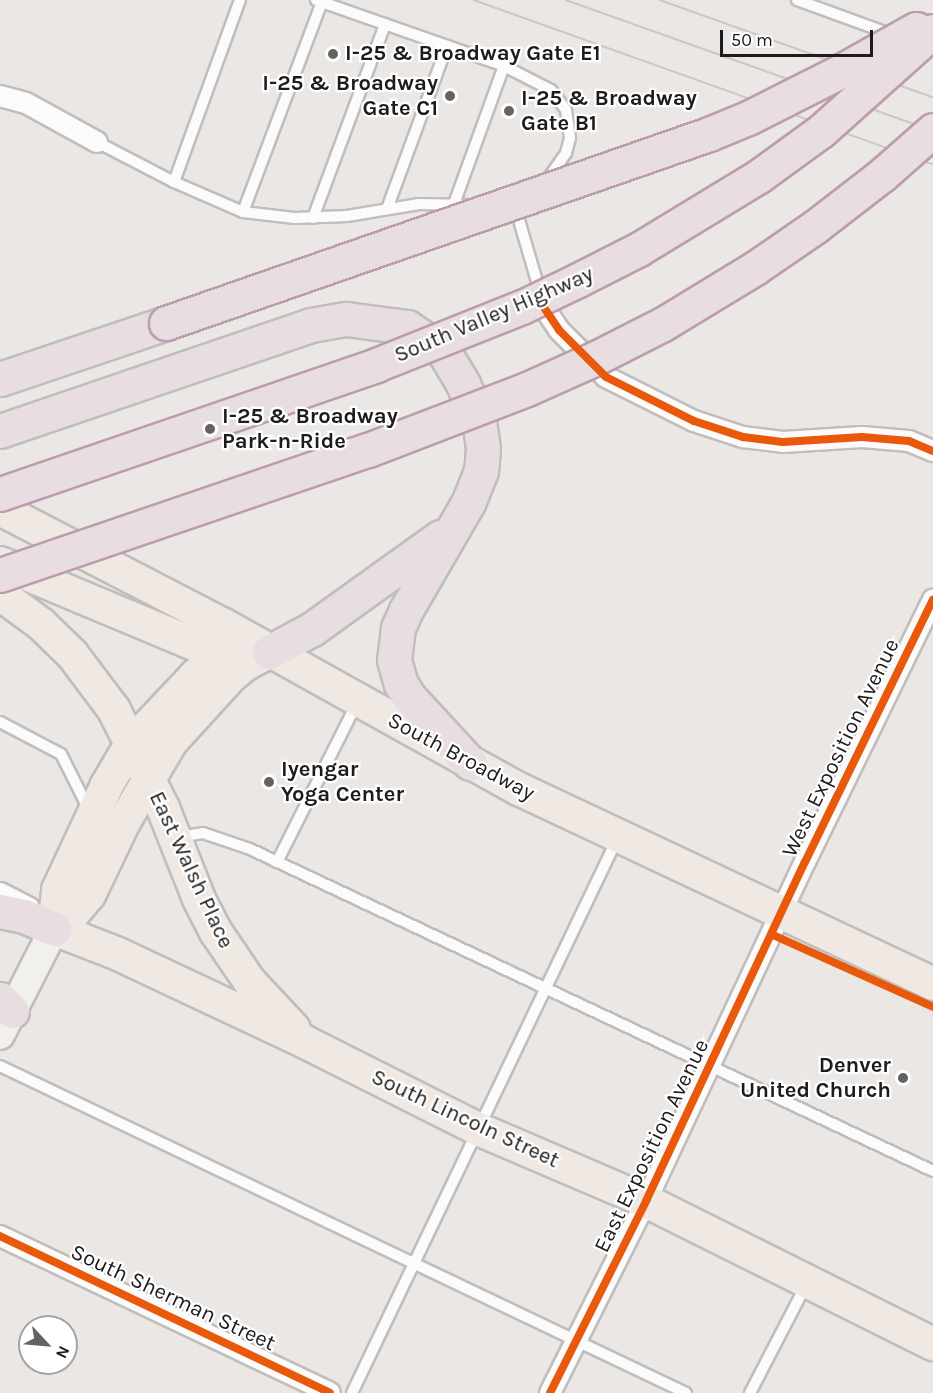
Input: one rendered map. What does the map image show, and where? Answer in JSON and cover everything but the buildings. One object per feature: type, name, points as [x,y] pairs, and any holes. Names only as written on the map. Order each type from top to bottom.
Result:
[{"type":"highway","points":[[0,380],[709,134],[750,117],[843,70],[933,20]]},
{"type":"highway","name":"South Valley Highway","points":[[0,494],[376,365],[522,307],[578,280],[648,244],[759,176],[821,131],[933,31]]},
{"type":"highway","points":[[0,575],[368,450],[527,389],[596,358],[663,324],[755,268],[816,226],[882,175],[933,130]]},
{"type":"highway","points":[[0,431],[311,325],[346,319],[407,327],[444,352],[463,384],[479,420],[483,449],[477,485],[398,628],[394,660],[401,684],[409,697],[470,763]]},
{"type":"highway","points":[[258,658],[312,629],[363,594],[453,526]]},
{"type":"highway","points":[[0,911],[24,916],[54,929]]},
{"type":"highway","points":[[0,933],[54,929]]},
{"type":"main road","name":"South Broadway","points":[[0,508],[258,658],[358,701],[470,763],[618,837],[783,914],[812,925],[933,984]]},
{"type":"main road","points":[[0,563],[196,645],[258,658]]},
{"type":"main road","points":[[0,594],[41,624],[72,654],[114,710],[131,744]]},
{"type":"main road","points":[[54,929],[58,890],[115,769],[131,744],[196,675],[208,668],[258,658]]},
{"type":"main road","points":[[54,929],[72,915],[89,895],[149,779],[171,742],[193,714],[258,658]]},
{"type":"main road","name":"East Walsh Place","points":[[131,744],[175,838],[199,899],[230,956],[250,982],[307,1043]]},
{"type":"main road","name":"South Lincoln Street","points":[[54,929],[116,953],[307,1043],[478,1129],[646,1202],[933,1344]]},
{"type":"street","points":[[0,96],[26,103],[97,142]]},
{"type":"street","points":[[545,309],[559,330],[606,377],[694,420],[743,437],[783,442],[862,437],[909,441],[933,451]]},
{"type":"street","name":"West Exposition Avenue","points":[[783,914],[805,862],[933,599]]},
{"type":"street","name":"South Lincoln Street","points":[[0,893],[27,906],[54,929]]},
{"type":"street","name":"East Exposition Avenue","points":[[550,1393],[646,1202],[783,914]]},
{"type":"street","points":[[4,1015],[54,929]]},
{"type":"street","name":"South Sherman Street","points":[[0,1236],[330,1393]]},
{"type":"lane","points":[[174,182],[240,0]]},
{"type":"lane","points":[[797,0],[933,50]]},
{"type":"lane","points":[[243,212],[319,1],[504,66],[550,90],[566,110],[570,123],[570,138],[566,153],[519,220]]},
{"type":"lane","points":[[313,218],[385,24]]},
{"type":"lane","points":[[387,209],[447,46]]},
{"type":"lane","points":[[454,204],[504,66]]},
{"type":"lane","points":[[97,142],[174,182],[243,212],[313,218],[347,216],[419,204],[466,204],[519,220]]},
{"type":"lane","points":[[519,220],[545,309]]},
{"type":"lane","points":[[277,862],[358,701]]},
{"type":"lane","points":[[0,722],[61,754],[92,816]]},
{"type":"lane","points":[[175,838],[203,833],[250,849],[711,1064],[933,1171]]},
{"type":"lane","points":[[352,1393],[618,837]]},
{"type":"lane","points":[[0,1066],[686,1393]]},
{"type":"lane","points":[[750,1393],[808,1282]]},
{"type":"tram line","points":[[474,0],[933,164]]},
{"type":"tram line","points":[[566,0],[933,131]]},
{"type":"tram line","points":[[660,0],[933,97]]},
{"type":"cycle path","points":[[545,309],[559,330],[606,377],[694,421],[743,437],[783,442],[862,437],[909,441],[933,451]]},
{"type":"cycle path","points":[[550,1393],[646,1201],[805,862],[933,599]]},
{"type":"cycle path","points":[[773,935],[933,1007]]},
{"type":"cycle path","points":[[0,1236],[330,1393]]},
{"type":"place","name":"I-25 & Broadway Gate E1","points":[[333,54]]},
{"type":"place","name":"I-25 & Broadway Gate C1","points":[[450,96]]},
{"type":"place","name":"I-25 & Broadway Gate B1","points":[[509,111]]},
{"type":"place","name":"I-25 & Broadway Park-n-Ride","points":[[210,429]]},
{"type":"place","name":"Iyengar Yoga Center","points":[[269,782]]},
{"type":"place","name":"Denver United Church","points":[[903,1078]]}]
